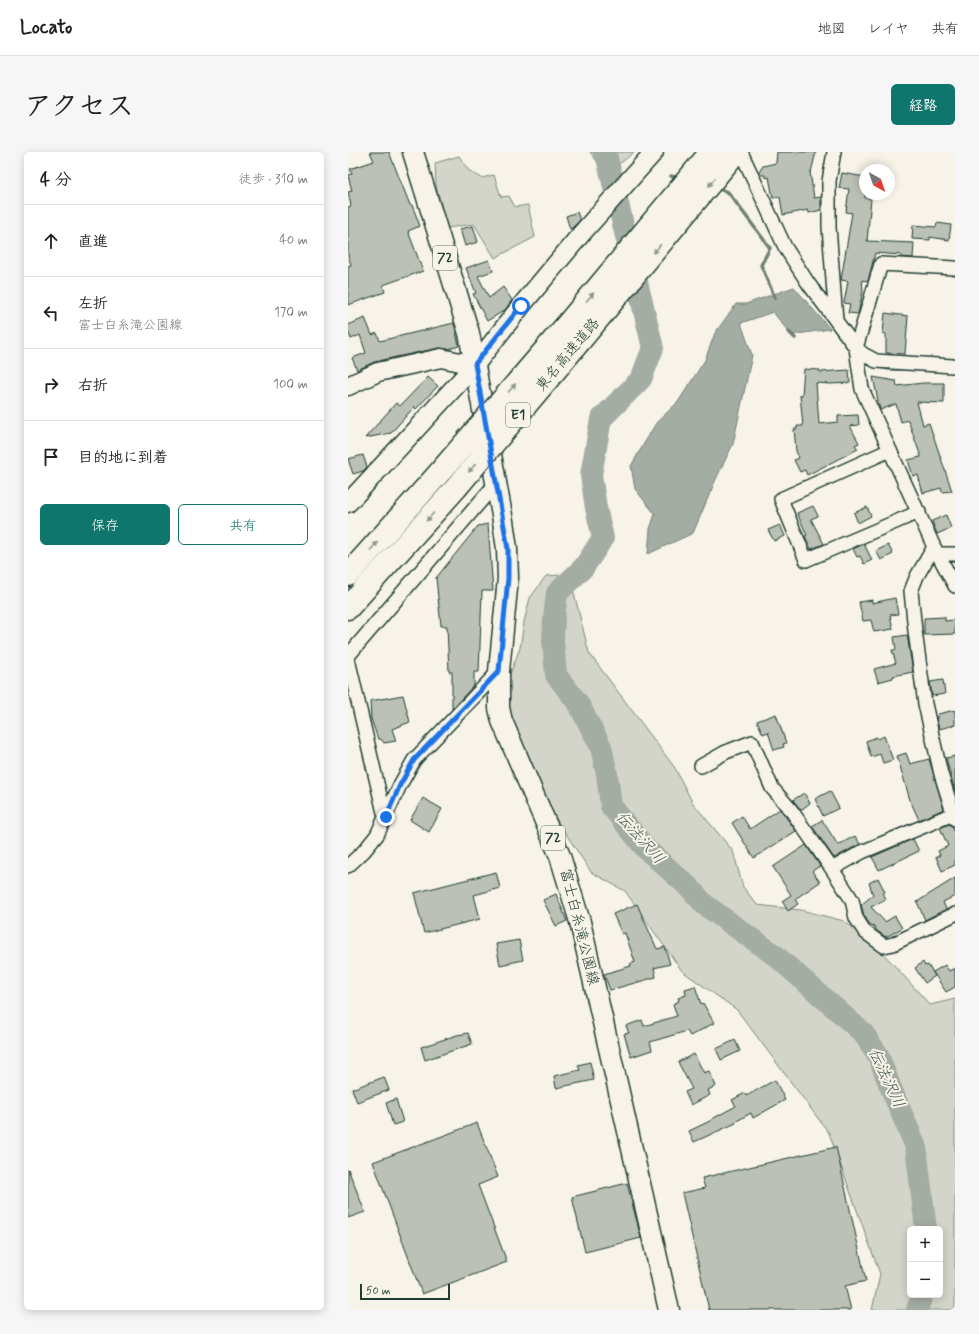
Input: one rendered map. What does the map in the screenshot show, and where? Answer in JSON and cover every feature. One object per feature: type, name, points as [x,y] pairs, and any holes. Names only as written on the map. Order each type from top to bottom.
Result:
[{"type":"highway","name":"東名高速道路","points":[[348,608],[456,488],[572,335],[673,214],[710,152]]},
{"type":"highway","name":"東名高速道路","points":[[673,214],[741,156]]},
{"type":"highway","name":"東名高速道路","points":[[348,575],[441,471],[572,335]]},
{"type":"main road","name":"富士白糸滝公園線","points":[[413,152],[469,333],[508,549],[508,578],[499,671],[499,708],[502,722],[560,856],[580,922],[669,1310]]},
{"type":"street","points":[[348,503],[475,364],[582,233],[654,152]]},
{"type":"street","points":[[755,152],[741,156],[785,247],[808,283],[856,348],[863,354],[876,361],[953,366]]},
{"type":"street","points":[[834,152],[829,181],[829,227],[836,320]]},
{"type":"street","points":[[955,268],[881,264],[856,348],[862,389],[936,550],[955,586]]},
{"type":"street","points":[[349,384],[378,372],[441,358],[475,364]]},
{"type":"street","points":[[890,450],[781,499],[806,560],[919,512]]},
{"type":"street","points":[[348,656],[497,482]]},
{"type":"street","points":[[936,550],[955,554]]},
{"type":"street","points":[[832,870],[862,852],[954,816],[941,774],[925,704],[911,591],[917,576],[936,550]]},
{"type":"street","points":[[348,660],[386,817]]},
{"type":"street","points":[[348,866],[364,851],[377,835],[400,785],[414,760],[499,671]]},
{"type":"street","points":[[701,766],[726,752],[752,742],[772,788],[792,810],[852,900],[856,918],[865,932],[884,946],[893,944],[955,914]]},
{"type":"shaded area","points":[[590,152],[634,152],[622,162],[605,172]]},
{"type":"shaded area","points":[[459,156],[469,171],[482,178],[494,175],[501,197],[509,196],[515,207],[528,205],[535,237],[495,258],[474,224],[447,228],[436,185],[435,163]]},
{"type":"shaded area","points":[[794,287],[830,329],[791,335],[773,312],[741,323],[752,355],[733,444],[693,533],[648,554],[650,529],[655,514],[635,489],[631,466],[656,423],[678,402],[705,360],[715,333],[736,304],[746,304]]},
{"type":"shaded area","points":[[561,575],[573,589],[589,653],[675,768],[692,802],[733,851],[743,887],[757,905],[801,910],[844,921],[873,942],[930,1005],[955,999],[955,1310],[872,1310],[880,1274],[829,1133],[737,1010],[682,971],[625,891],[591,872],[522,767],[505,687],[520,648],[530,598],[546,576]]},
{"type":"building","points":[[370,152],[389,152],[420,226],[408,231],[423,271],[383,285],[385,292],[348,305],[348,266],[351,265],[348,255],[348,207],[351,206],[348,192],[352,191],[348,175],[352,174],[350,169],[374,161]]},
{"type":"building","points":[[777,152],[816,152],[810,172],[814,198],[821,197],[821,210],[809,213],[808,210],[783,215],[780,197],[773,198],[769,177],[765,178],[765,175],[760,175],[759,172],[763,166],[776,163]]},
{"type":"building","points":[[842,173],[859,176],[859,200],[871,200],[867,241],[914,243],[913,258],[901,257],[901,255],[875,253],[868,281],[862,280],[863,290],[858,314],[848,313],[850,304],[844,303],[848,281],[841,280],[852,213],[846,212],[849,189],[839,188]]},
{"type":"building","points":[[577,212],[580,220],[570,229],[566,216]]},
{"type":"building","points":[[937,223],[951,225],[949,240],[930,237],[930,240],[912,239],[913,225],[936,227]]},
{"type":"building","points":[[473,226],[478,242],[465,246],[460,229]]},
{"type":"building","points":[[489,260],[493,271],[478,276],[489,298],[503,287],[512,300],[505,310],[487,321],[473,294],[476,293],[466,268]]},
{"type":"building","points":[[885,313],[908,316],[905,354],[886,353],[886,334],[883,333]]},
{"type":"building","points":[[365,318],[372,335],[377,333],[380,341],[454,323],[459,346],[448,349],[439,348],[374,362],[357,370],[352,358],[366,353],[360,335],[351,339],[348,331],[348,325]]},
{"type":"building","points":[[804,369],[820,370],[820,372],[849,370],[850,383],[816,383],[819,424],[838,422],[838,416],[858,415],[859,425],[850,426],[859,443],[855,445],[858,449],[807,475],[805,470],[800,472],[794,460],[799,458],[796,451],[794,429],[797,429],[797,426],[803,426],[800,395],[802,395]]},
{"type":"building","points":[[428,377],[438,386],[416,409],[414,407],[391,433],[365,438],[396,403],[400,406]]},
{"type":"building","points":[[873,377],[896,381],[897,386],[923,383],[944,383],[944,403],[917,402],[923,425],[929,423],[952,491],[942,492],[941,488],[923,493],[918,475],[913,476],[908,460],[921,457],[908,420],[901,422],[896,404],[880,410]]},
{"type":"building","points":[[363,455],[367,467],[363,471],[353,474],[348,459]]},
{"type":"building","points":[[813,506],[818,516],[811,519],[824,544],[811,549],[805,536],[807,535],[797,513]]},
{"type":"building","points":[[867,507],[871,516],[858,523],[854,513]]},
{"type":"building","points":[[946,515],[951,528],[937,534],[932,521]]},
{"type":"building","points":[[488,524],[493,591],[482,591],[479,672],[474,672],[474,685],[452,709],[452,672],[449,672],[447,626],[441,626],[436,578],[478,526]]},
{"type":"building","points":[[780,525],[785,536],[774,541],[768,530]]},
{"type":"building","points":[[864,544],[872,560],[864,564],[860,556],[857,557],[853,549]]},
{"type":"building","points":[[888,545],[893,554],[881,560],[876,551]]},
{"type":"building","points":[[895,598],[898,614],[890,615],[893,629],[874,632],[871,620],[863,621],[859,602],[872,600],[872,603]]},
{"type":"building","points":[[945,617],[945,621],[955,620],[955,634],[924,635],[924,618]]},
{"type":"building","points":[[907,635],[913,672],[893,676],[893,678],[878,682],[874,669],[896,663],[892,650],[896,650],[894,637]]},
{"type":"building","points":[[943,680],[945,694],[932,696],[930,682]]},
{"type":"building","points":[[403,695],[410,722],[392,729],[396,741],[384,743],[381,739],[378,739],[371,719],[370,701]]},
{"type":"building","points":[[955,710],[955,725],[939,729],[936,717],[938,717],[938,714]]},
{"type":"building","points":[[776,714],[786,743],[783,744],[784,747],[774,750],[768,732],[763,734],[757,721]]},
{"type":"building","points":[[884,736],[893,760],[883,763],[880,754],[871,757],[866,741],[877,737],[878,739]]},
{"type":"building","points":[[906,753],[910,764],[929,759],[944,809],[919,820],[910,800],[897,756]]},
{"type":"building","points":[[955,756],[955,792],[946,758]]},
{"type":"building","points":[[830,791],[839,808],[823,816],[815,799]]},
{"type":"building","points":[[804,793],[810,803],[801,810],[793,800]]},
{"type":"building","points":[[423,798],[442,809],[429,832],[410,820]]},
{"type":"building","points":[[780,809],[796,831],[754,858],[732,823],[742,816],[750,829]]},
{"type":"building","points":[[822,820],[838,845],[855,836],[860,844],[834,858],[812,826]]},
{"type":"building","points":[[949,824],[952,826],[955,833],[955,865],[942,871],[936,857],[940,855],[938,851],[948,846],[940,828]]},
{"type":"building","points":[[913,839],[919,851],[879,870],[872,857]]},
{"type":"building","points":[[806,845],[820,866],[812,871],[820,882],[795,899],[798,904],[788,911],[782,901],[791,895],[773,867]]},
{"type":"building","points":[[496,872],[500,888],[474,895],[480,919],[424,933],[414,893]]},
{"type":"building","points":[[878,878],[885,892],[883,893],[886,899],[871,907],[885,922],[895,916],[902,928],[886,937],[868,922],[861,905],[873,895],[869,883]]},
{"type":"building","points":[[955,878],[955,896],[943,902],[946,909],[925,920],[917,902]]},
{"type":"building","points":[[556,894],[567,921],[556,926],[543,900]]},
{"type":"building","points":[[637,904],[657,949],[665,947],[670,964],[654,968],[656,977],[610,990],[604,974],[631,966],[630,964],[635,962],[625,933],[622,934],[613,914]]},
{"type":"building","points":[[519,940],[523,960],[500,965],[496,944]]},
{"type":"building","points":[[923,962],[925,966],[928,965],[935,976],[925,983],[915,968]]},
{"type":"building","points":[[945,965],[949,971],[955,968],[955,987],[946,992],[933,972]]},
{"type":"building","points":[[695,986],[701,1004],[703,1003],[714,1023],[690,1036],[687,1031],[650,1042],[652,1050],[631,1057],[624,1034],[629,1033],[626,1026],[642,1020],[644,1026],[677,1016],[673,1004],[679,1001],[678,998],[686,995],[685,989]]},
{"type":"building","points":[[468,1033],[472,1044],[425,1060],[421,1047],[457,1035]]},
{"type":"building","points":[[735,1040],[740,1051],[721,1060],[716,1049]]},
{"type":"building","points":[[694,1054],[704,1073],[709,1071],[716,1086],[708,1090],[710,1095],[691,1105],[685,1092],[692,1089],[678,1062]]},
{"type":"building","points":[[590,1062],[594,1080],[556,1088],[554,1076],[580,1070],[578,1065]]},
{"type":"building","points":[[384,1077],[389,1090],[357,1102],[352,1089]]},
{"type":"building","points":[[775,1080],[785,1100],[753,1118],[751,1113],[735,1122],[736,1123],[694,1142],[689,1131],[736,1106],[732,1100],[745,1093],[746,1096]]},
{"type":"building","points":[[396,1099],[403,1122],[393,1125],[386,1103]]},
{"type":"building","points":[[477,1123],[498,1177],[478,1185],[507,1262],[422,1294],[373,1162]]},
{"type":"building","points":[[836,1147],[866,1281],[845,1286],[851,1310],[709,1310],[682,1193],[705,1188],[702,1178]]},
{"type":"building","points":[[348,1169],[365,1212],[348,1218]]},
{"type":"building","points":[[627,1183],[641,1238],[585,1252],[572,1197]]},
{"type":"waterway","name":"伝法沢川","points":[[604,152],[607,158],[653,348],[641,379],[601,419],[591,475],[596,508],[603,538],[584,567],[557,593],[553,640],[556,675],[578,703],[601,747],[607,774],[611,806],[646,849],[690,888],[705,905],[776,956],[863,1033],[878,1055],[916,1147],[926,1226]]},
{"type":"waterway","points":[[671,176],[679,178]]},
{"type":"waterway","points":[[716,188],[728,192],[770,248],[761,265],[775,298]]},
{"type":"waterway","points":[[789,332],[795,338]]},
{"type":"waterway","points":[[865,363],[872,365]]},
{"type":"waterway","points":[[880,367],[889,369],[910,369]]},
{"type":"waterway","name":"伝法沢川","points":[[917,1310],[921,1298]]},
{"type":"route","points":[[386,817],[400,785],[414,760],[499,671],[508,578],[508,549],[475,364],[521,306]]}]
